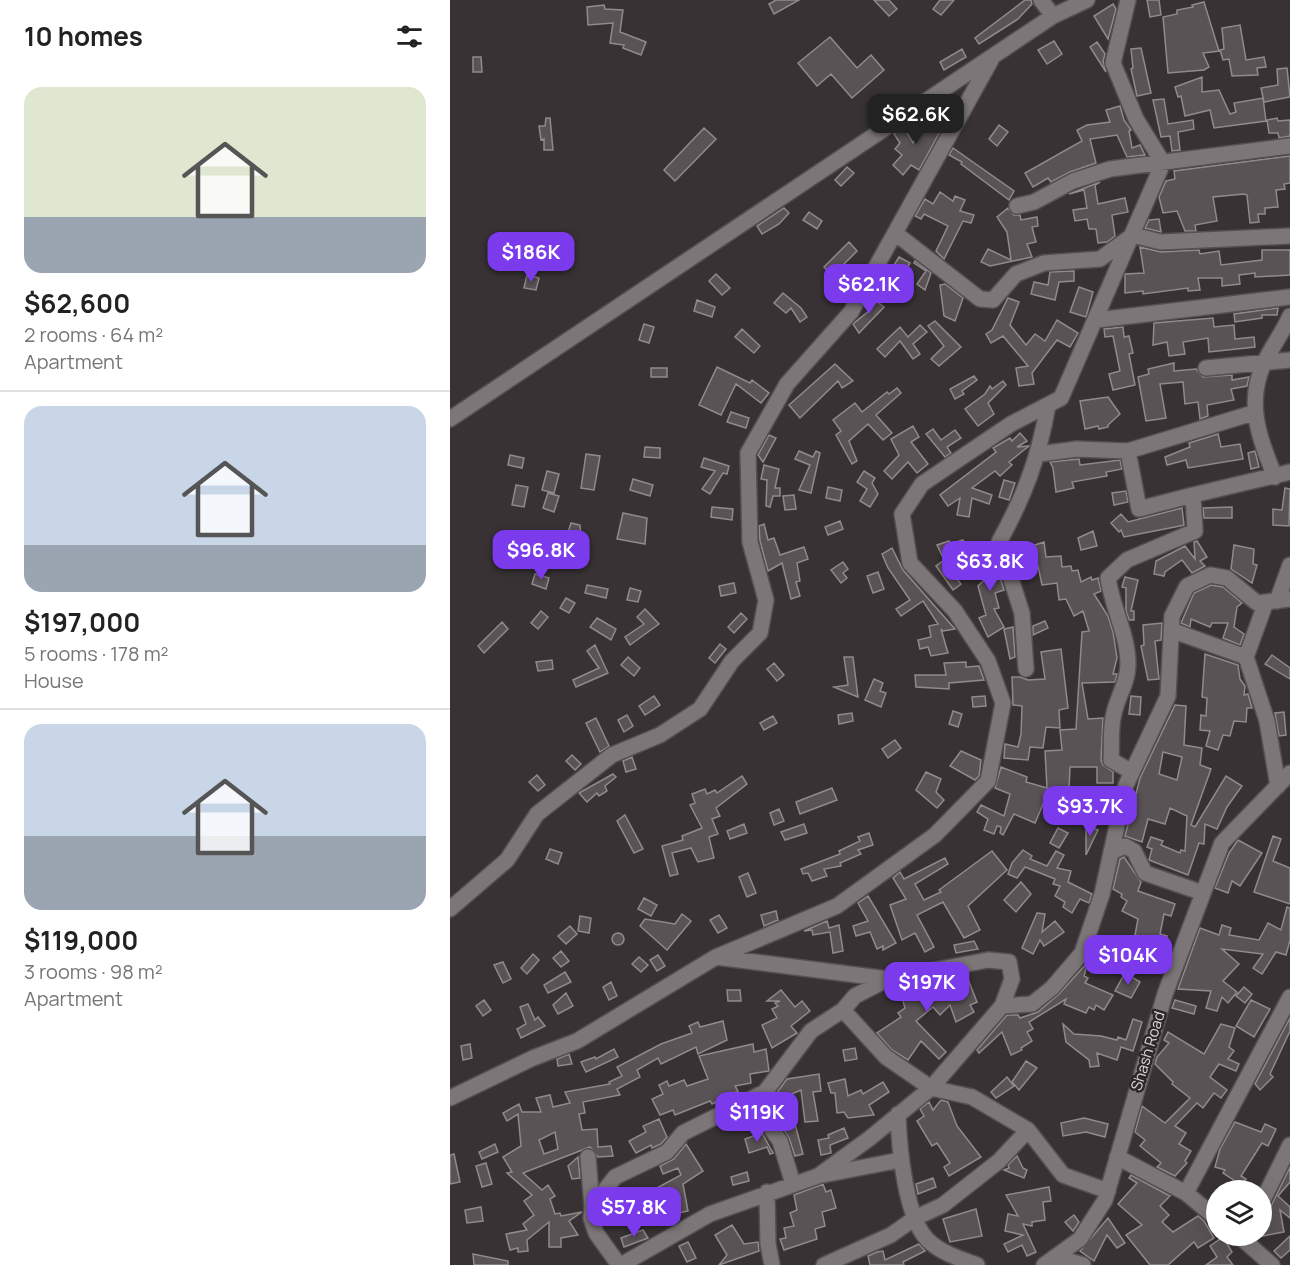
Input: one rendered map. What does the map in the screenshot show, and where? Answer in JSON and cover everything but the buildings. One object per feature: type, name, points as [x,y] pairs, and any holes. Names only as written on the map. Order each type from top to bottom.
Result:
[{"type":"street","points":[[1041,0],[1053,16]]},
{"type":"street","points":[[450,419],[991,60],[1053,16],[1087,0]]},
{"type":"street","points":[[1128,0],[1113,63],[1136,119],[1163,163]]},
{"type":"street","points":[[450,909],[507,860],[537,814],[612,755],[660,735],[700,709],[732,661],[760,633],[766,600],[750,542],[748,453],[787,384],[851,312],[991,60]]},
{"type":"street","points":[[1017,206],[1034,202],[1073,181],[1110,169],[1290,146]]},
{"type":"street","points":[[450,1098],[533,1058],[577,1041],[716,957],[837,906],[935,835],[988,781],[1003,703],[988,662],[955,611],[910,563],[902,514],[922,484],[1011,424],[1061,398],[1097,320],[1163,163]]},
{"type":"street","points":[[895,233],[980,299],[993,300],[1016,274],[1044,263],[1100,259],[1133,235]]},
{"type":"street","points":[[1133,235],[1161,242],[1290,236]]},
{"type":"street","points":[[1097,320],[1290,297]]},
{"type":"street","points":[[1275,477],[1260,439],[1253,413],[1265,360],[1290,316]]},
{"type":"street","points":[[1206,368],[1265,360],[1290,360]]},
{"type":"street","points":[[1026,669],[1022,613],[999,542],[1016,513],[1039,454],[1048,405]]},
{"type":"street","points":[[1039,454],[1077,449],[1128,451],[1253,413]]},
{"type":"street","points":[[1128,451],[1139,509],[1290,472]]},
{"type":"street","points":[[1132,772],[1111,760],[1114,713],[1126,684],[1128,664],[1126,645],[1111,600],[1108,578],[1127,560],[1195,531],[1193,495]]},
{"type":"street","points":[[1278,786],[1267,722],[1246,657],[1278,600],[1290,566]]},
{"type":"street","points":[[1002,1006],[1032,1004],[1052,988],[1082,952],[1102,894],[1126,784],[1168,696],[1172,616],[1187,586],[1210,575],[1227,578],[1257,603],[1278,600]]},
{"type":"street","points":[[1171,630],[1246,657]]},
{"type":"street","name":"Shash Road","points":[[1050,1261],[1080,1239],[1105,1200],[1165,994],[1222,843],[1290,773]]},
{"type":"street","points":[[1111,852],[1125,846],[1134,851],[1145,873],[1203,893]]},
{"type":"street","points":[[716,957],[888,979]]},
{"type":"street","points":[[592,1207],[615,1177],[667,1152],[683,1133],[765,1092],[811,1031],[843,1010],[855,996],[888,979],[988,960],[1009,962],[1012,980],[1002,1006],[931,1088],[818,1176]]},
{"type":"street","points":[[1186,1193],[1290,997]]},
{"type":"street","points":[[843,1010],[886,1057],[931,1088],[972,1097],[1028,1130],[1063,1175],[1108,1191]]},
{"type":"street","points":[[750,1100],[780,1141],[793,1184]]},
{"type":"street","points":[[898,1114],[900,1160],[915,1218],[929,1242],[977,1265]]},
{"type":"street","points":[[824,1265],[891,1235],[915,1218],[943,1205],[999,1161],[1028,1130]]},
{"type":"street","points":[[1272,1182],[1290,1145]]},
{"type":"street","points":[[588,1157],[591,1218],[596,1233],[620,1265],[710,1214],[767,1192],[818,1176],[900,1160]]},
{"type":"street","points":[[1117,1157],[1186,1193],[1206,1210]]},
{"type":"street","points":[[767,1192],[768,1244],[772,1265]]},
{"type":"street","points":[[1250,1246],[1266,1263]]},
{"type":"street","points":[[1050,1261],[1083,1265]]}]
